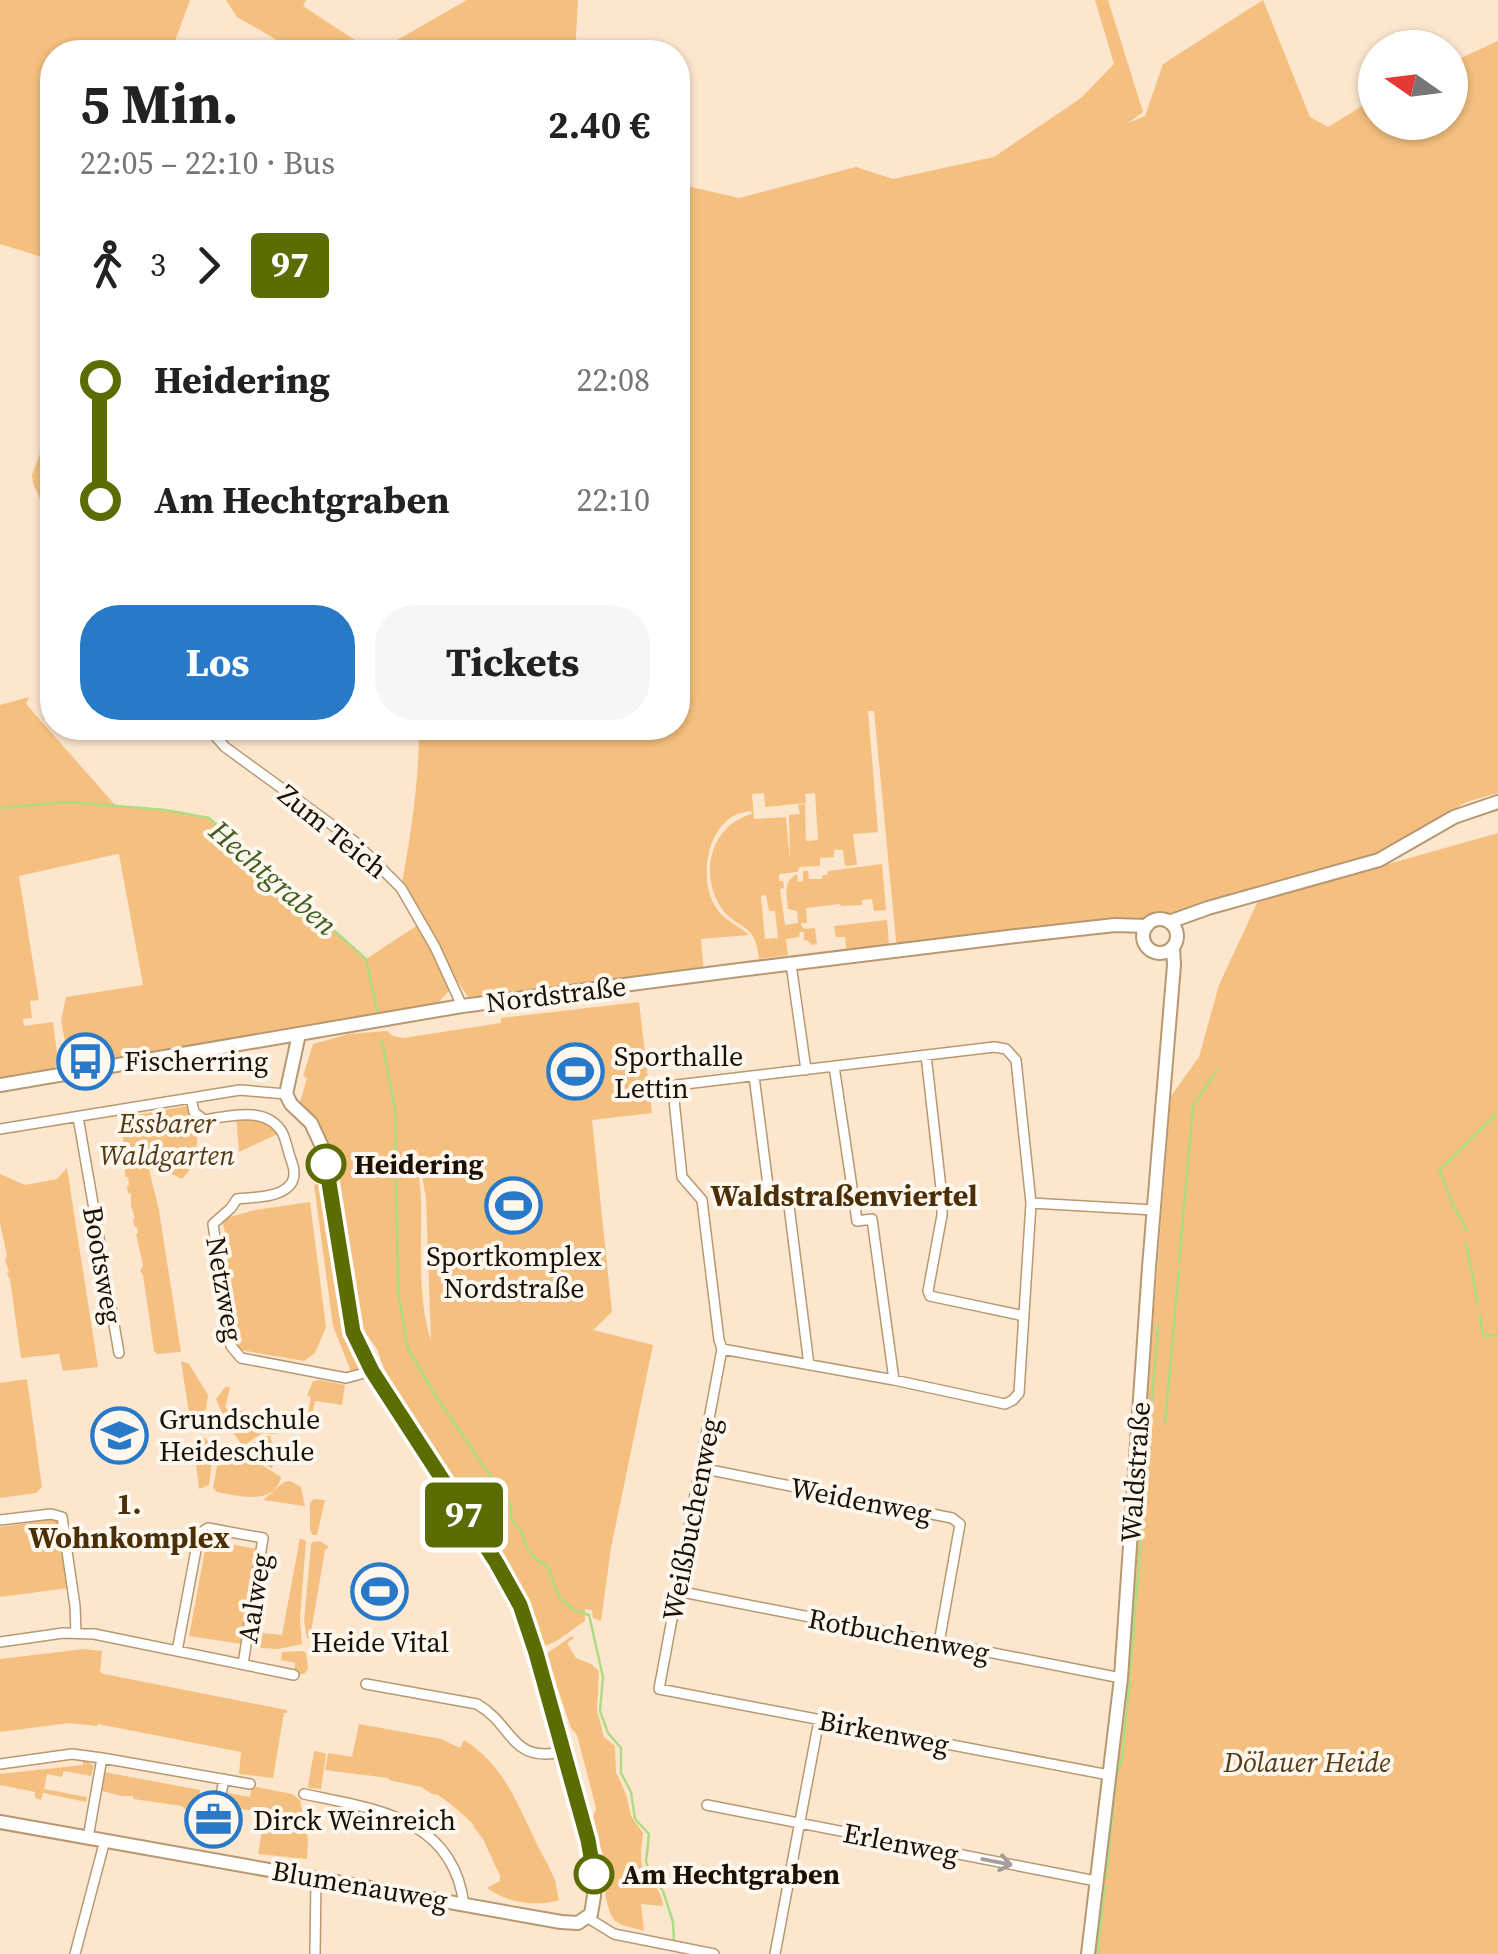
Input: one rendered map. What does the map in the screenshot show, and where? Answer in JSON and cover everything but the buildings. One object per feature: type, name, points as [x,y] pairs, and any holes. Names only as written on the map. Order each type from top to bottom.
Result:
[{"type":"street","name":"Zum Teich","points":[[219,740],[354,841],[401,888],[435,947],[462,1006]]},
{"type":"street","points":[[1167,951],[1173,928],[1208,908],[1383,859],[1454,817],[1498,802]]},
{"type":"street","points":[[1146,932],[1158,920],[1173,928]]},
{"type":"street","name":"Nordstraße","points":[[0,1085],[462,1006],[1115,925],[1146,932],[1152,951],[1167,951]]},
{"type":"street","name":"Waldstraße","points":[[1088,1954],[1121,1678],[1172,990],[1167,951]]},
{"type":"street","points":[[791,964],[806,1070]]},
{"type":"street","points":[[299,1034],[286,1094],[311,1123],[324,1151],[350,1321],[372,1371],[513,1590],[529,1630],[593,1864],[593,1908],[588,1918]]},
{"type":"street","points":[[994,1047],[1006,1049],[1016,1060],[1032,1202],[1018,1393],[1013,1400],[1005,1404],[722,1349],[702,1200],[682,1177],[672,1090],[677,1085],[834,1066],[994,1047]]},
{"type":"street","points":[[926,1055],[942,1197],[928,1291],[930,1296],[1024,1316]]},
{"type":"street","points":[[834,1066],[856,1221],[872,1219],[894,1380]]},
{"type":"street","points":[[754,1076],[770,1200],[789,1206],[809,1365]]},
{"type":"street","points":[[0,1129],[240,1090],[286,1094]]},
{"type":"street","name":"Netzweg","points":[[190,1098],[194,1112],[204,1120],[244,1113],[273,1122],[282,1132],[293,1165],[294,1178],[288,1188],[279,1193],[236,1199],[213,1224],[235,1353],[241,1358],[346,1378],[372,1371]]},
{"type":"street","name":"Bootsweg","points":[[78,1117],[120,1352]]},
{"type":"street","points":[[1032,1202],[1154,1210]]},
{"type":"street","name":"Weißbuchenweg","points":[[658,1690],[722,1349]]},
{"type":"street","name":"Weidenweg","points":[[700,1468],[952,1518],[960,1524],[939,1642]]},
{"type":"street","points":[[0,1520],[62,1516],[76,1633]]},
{"type":"street","name":"Aalweg","points":[[177,1650],[199,1534],[208,1528],[263,1538],[242,1664]]},
{"type":"street","name":"Rotbuchenweg","points":[[677,1591],[1121,1678]]},
{"type":"street","points":[[0,1642],[94,1634],[294,1674]]},
{"type":"street","points":[[366,1684],[478,1704],[529,1753],[546,1756],[563,1752]]},
{"type":"street","name":"Birkenweg","points":[[658,1690],[1109,1775]]},
{"type":"street","points":[[775,1954],[819,1720]]},
{"type":"street","points":[[0,1764],[72,1754],[250,1784]]},
{"type":"street","points":[[88,1838],[102,1758]]},
{"type":"street","points":[[220,1805],[224,1780]]},
{"type":"street","points":[[304,1794],[380,1811],[428,1834],[443,1849],[462,1889],[464,1905]]},
{"type":"street","name":"Erlenweg","points":[[707,1804],[1096,1881]]},
{"type":"street","name":"Blumenauweg","points":[[0,1822],[569,1924],[588,1918],[614,1934],[714,1954]]},
{"type":"street","points":[[75,1954],[105,1840]]},
{"type":"street","points":[[315,1954],[316,1878]]},
{"type":"green space","points":[[0,0],[190,0],[175,40],[40,40],[40,256],[0,244]]},
{"type":"green space","points":[[226,0],[306,0],[303,6],[355,40],[276,40],[237,17]]},
{"type":"green space","points":[[467,0],[578,0],[576,40],[397,40]]},
{"type":"green space","points":[[1095,0],[1108,0],[1143,112],[1128,123],[1145,116],[1163,64],[1263,0],[1310,117],[1328,127],[1358,108],[1358,140],[1468,140],[1468,55],[1498,41],[1498,793],[1466,802],[1386,852],[1177,917],[897,951],[874,711],[868,711],[878,832],[853,834],[857,865],[845,866],[843,850],[834,850],[834,857],[820,858],[820,866],[799,867],[798,872],[779,874],[779,881],[783,881],[784,888],[780,889],[785,925],[798,923],[797,911],[788,909],[786,889],[792,877],[797,874],[798,882],[803,881],[803,871],[808,871],[809,879],[822,879],[828,871],[882,864],[886,910],[874,911],[872,899],[862,900],[862,905],[806,908],[807,923],[801,925],[804,929],[815,928],[817,944],[804,940],[804,932],[800,932],[799,937],[786,939],[788,955],[759,959],[754,937],[719,904],[710,877],[713,850],[728,828],[752,814],[748,811],[721,827],[710,849],[707,875],[717,909],[749,935],[701,939],[704,975],[468,997],[425,933],[449,991],[435,1006],[112,1060],[102,1057],[75,1061],[70,1066],[61,1021],[66,997],[143,985],[117,854],[19,876],[39,1000],[30,1001],[32,1018],[23,1019],[24,1026],[53,1022],[58,1061],[53,1071],[0,1081],[0,705],[29,697],[26,704],[40,720],[40,740],[58,740],[116,806],[209,818],[366,959],[421,923],[401,888],[414,808],[419,740],[690,740],[690,187],[739,198],[856,167],[893,179],[994,157],[1081,98],[1114,64]],"holes":[[[764,793],[765,807],[806,803],[805,794],[815,793],[818,840],[806,841],[805,804],[798,805],[800,814],[789,815],[790,862],[786,817],[754,819],[752,794]],[[766,895],[769,911],[775,911],[778,938],[765,939],[761,896]]]},
{"type":"green space","points":[[40,454],[40,499],[33,483]]},
{"type":"green space","name":"Dölauer Heide","points":[[1498,833],[1498,1954],[1092,1954],[1125,1677],[1171,1096],[1199,1057],[1219,985],[1258,901]]},
{"type":"green space","points":[[887,920],[889,945],[846,949],[845,937],[836,937],[834,926]]},
{"type":"green space","points":[[639,1002],[652,1113],[592,1120],[612,1312],[593,1330],[653,1345],[611,1548],[601,1621],[593,1618],[592,1610],[585,1609],[585,1621],[540,1648],[447,1483],[433,1449],[401,1410],[397,1389],[386,1374],[377,1349],[357,1321],[352,1308],[334,1161],[323,1130],[300,1102],[313,1044],[349,1034],[387,1031],[403,1038],[501,1023],[501,1018]],"holes":[[[417,1147],[426,1198],[431,1341],[422,1289]]]},
{"type":"green space","name":"Essbarer Waldgarten","points":[[192,1105],[199,1118],[195,1164],[182,1179],[162,1169],[149,1169],[181,1352],[157,1354],[121,1154],[124,1144],[119,1118]]},
{"type":"green space","points":[[236,1115],[254,1115],[282,1132],[239,1152]]},
{"type":"green space","points":[[67,1168],[98,1367],[63,1371],[59,1354],[21,1358],[0,1223],[0,1174],[25,1185],[57,1179]]},
{"type":"green space","points":[[324,1182],[361,1364],[352,1374],[333,1326],[314,1185]]},
{"type":"green space","points":[[310,1202],[326,1327],[315,1353],[304,1361],[240,1350],[234,1339],[225,1263],[230,1256],[222,1219]]},
{"type":"green space","points":[[181,1361],[189,1364],[208,1395],[206,1410],[195,1420],[200,1428],[192,1433]]},
{"type":"green space","points":[[27,1379],[42,1487],[36,1493],[0,1498],[0,1383]]},
{"type":"green space","points":[[313,1381],[345,1385],[342,1405],[315,1401],[310,1425],[306,1424],[311,1397],[307,1396]]},
{"type":"green space","points":[[225,1387],[230,1387],[225,1408],[252,1416],[253,1413],[293,1420],[291,1431],[262,1433],[242,1445],[216,1399]]},
{"type":"green space","points":[[270,1436],[275,1454],[272,1469],[247,1447]]},
{"type":"green space","points":[[203,1437],[210,1442],[212,1461],[209,1485],[199,1489],[193,1440]]},
{"type":"green space","points":[[243,1453],[281,1477],[271,1492],[245,1497],[213,1488],[217,1466],[237,1462]]},
{"type":"green space","points":[[284,1482],[301,1487],[305,1506],[263,1500]]},
{"type":"green space","points":[[314,1499],[325,1500],[317,1535],[310,1531],[310,1503]]},
{"type":"green space","points":[[58,1521],[68,1588],[0,1597],[0,1527]]},
{"type":"green space","points":[[300,1538],[306,1541],[300,1618],[302,1644],[261,1648],[262,1633],[282,1635]]},
{"type":"green space","points":[[207,1540],[258,1549],[241,1644],[189,1636]]},
{"type":"green space","points":[[320,1541],[329,1547],[325,1550],[307,1638],[304,1621],[311,1545]]},
{"type":"green space","points":[[572,1636],[567,1643],[576,1658],[599,1671],[597,1710],[604,1737],[615,1746],[616,1772],[631,1816],[643,1833],[643,1868],[662,1899],[663,1906],[641,1904],[644,1931],[622,1925],[610,1913],[603,1855],[591,1825],[596,1808],[577,1735],[571,1728],[546,1654]]},
{"type":"green space","points":[[84,1649],[102,1651],[100,1672],[104,1674],[287,1710],[273,1778],[239,1774],[241,1752],[98,1724],[69,1723],[0,1732],[0,1659]]},
{"type":"green space","points":[[303,1651],[308,1669],[304,1674],[294,1675],[295,1663],[281,1660],[282,1652]]},
{"type":"green space","points":[[359,1724],[441,1739],[460,1748],[464,1740],[480,1752],[514,1796],[555,1880],[559,1900],[522,1902],[487,1888],[500,1881],[500,1876],[483,1839],[473,1824],[436,1794],[388,1778],[325,1770],[328,1753],[352,1757]]},
{"type":"green space","points":[[316,1751],[326,1754],[321,1789],[308,1785]]},
{"type":"green space","points":[[83,1759],[94,1766],[91,1776],[64,1771],[62,1777],[47,1774],[44,1789],[87,1797],[86,1802],[43,1793],[41,1800],[35,1798],[35,1792],[0,1785],[0,1774],[83,1765]]},
{"type":"green space","points":[[104,1772],[200,1790],[200,1795],[213,1797],[210,1814],[99,1790]]},
{"type":"green space","points":[[252,1786],[292,1794],[300,1800],[308,1838],[307,1859],[258,1854],[265,1813],[219,1805],[222,1792],[250,1797]]},
{"type":"waterway","name":"Hechtgraben","points":[[0,808],[67,802],[166,810],[209,818],[366,959],[377,1011]]},
{"type":"waterway","name":"Hechtgraben","points":[[382,1041],[395,1109],[398,1292],[408,1349],[511,1506],[511,1519],[522,1532],[527,1548],[547,1566],[559,1597],[574,1610],[589,1615],[603,1677],[600,1711],[608,1733],[621,1748],[621,1773],[631,1792],[635,1819],[649,1834],[646,1862],[663,1891],[673,1922],[674,1943]]},
{"type":"waterway","points":[[1179,1262],[1193,1106],[1217,1070]]},
{"type":"waterway","points":[[1466,1231],[1439,1171],[1496,1114]]},
{"type":"waterway","points":[[1466,1243],[1478,1305]]},
{"type":"waterway","points":[[1165,1423],[1179,1268]]},
{"type":"waterway","points":[[1480,1315],[1483,1336],[1498,1335]]},
{"type":"waterway","points":[[1130,1674],[1158,1325]]},
{"type":"waterway","points":[[1118,1772],[1130,1679]]},
{"type":"waterway","points":[[1106,1878],[1116,1781]]},
{"type":"waterway","points":[[1097,1954],[1105,1886]]},
{"type":"bus line","name":"97","points":[[326,1164],[353,1332],[372,1371],[520,1605],[588,1840],[594,1874]]},
{"type":"place","name":"Fischerring","points":[[85,1061]]},
{"type":"place","name":"Sporthalle Lettin","points":[[575,1072]]},
{"type":"place","name":"Heidering","points":[[326,1164]]},
{"type":"place","name":"Sportkomplex Nordstraße","points":[[514,1205]]},
{"type":"place","name":"Grundschule Heideschule","points":[[120,1435]]},
{"type":"place","name":"Heide Vital","points":[[380,1591]]},
{"type":"place","name":"Dirck Weinreich","points":[[214,1820]]},
{"type":"place","name":"Am Hechtgraben","points":[[594,1874]]},
{"type":"district","name":"Waldstraßenviertel","points":[[844,1196]]},
{"type":"district","name":"1. Wohnkomplex","points":[[129,1521]]}]
